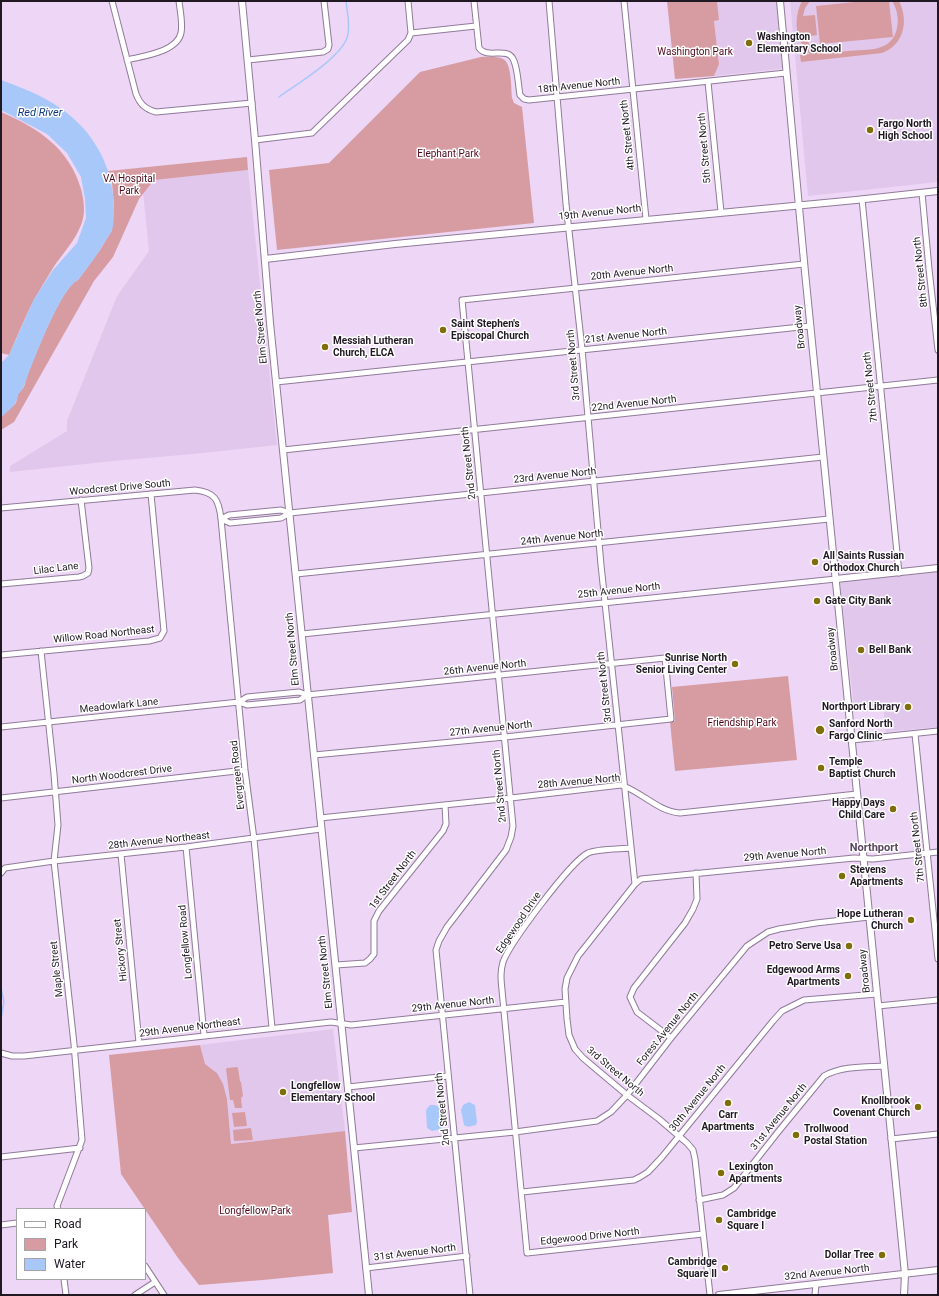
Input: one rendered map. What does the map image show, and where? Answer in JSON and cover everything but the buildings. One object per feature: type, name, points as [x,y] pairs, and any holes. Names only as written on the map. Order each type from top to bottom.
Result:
[{"type":"street","points":[[112,1],[138,100],[142,106],[156,112],[252,103]]},
{"type":"street","points":[[127,60],[164,50],[173,45],[181,33],[179,1]]},
{"type":"street","name":"Elm Street North","points":[[242,1],[276,382],[369,1295]]},
{"type":"street","points":[[248,60],[323,52],[328,49],[329,46],[324,1]]},
{"type":"street","points":[[255,140],[307,134],[316,130],[408,40],[411,33],[408,1]]},
{"type":"street","points":[[411,33],[476,26],[474,1]]},
{"type":"street","name":"3rd Street North","points":[[548,1],[582,349],[599,543],[635,884],[578,956],[567,978],[565,989],[569,1035],[575,1048],[583,1058],[679,1136],[693,1150],[710,1295]]},
{"type":"street","name":"4th Street North","points":[[624,1],[646,219]]},
{"type":"street","name":"Broadway","points":[[780,1],[798,205],[905,1274],[904,1295]]},
{"type":"street","name":"18th Avenue North","points":[[476,26],[478,46],[481,51],[503,52],[512,56],[515,62],[520,95],[524,99],[529,100],[786,73]]},
{"type":"street","name":"5th Street North","points":[[708,82],[720,212]]},
{"type":"street","name":"19th Avenue North","points":[[265,259],[364,247],[938,191]]},
{"type":"street","name":"8th Street North","points":[[922,193],[938,350]]},
{"type":"street","name":"7th Street North","points":[[862,199],[899,573]]},
{"type":"street","name":"20th Avenue North","points":[[462,300],[804,264]]},
{"type":"street","name":"2nd Street North","points":[[462,300],[480,493],[488,554],[492,615],[513,826],[506,850],[448,927],[439,941],[436,950],[470,1295]]},
{"type":"street","name":"21st Avenue North","points":[[276,382],[810,326]]},
{"type":"street","name":"22nd Avenue North","points":[[283,450],[938,380]]},
{"type":"street","name":"23rd Avenue North","points":[[290,513],[823,457]]},
{"type":"street","name":"Woodcrest Drive South","points":[[1,508],[203,490],[212,495],[219,503],[221,519]]},
{"type":"street","name":"Willow Road Northeast","points":[[1,655],[149,641],[160,638],[164,631],[151,494]]},
{"type":"street","name":"Lilac Lane","points":[[1,584],[79,577],[88,573],[89,568],[82,500]]},
{"type":"street","points":[[221,519],[230,515],[281,510],[290,513]]},
{"type":"street","name":"Evergreen Road","points":[[221,519],[272,1028]]},
{"type":"street","name":"24th Avenue North","points":[[296,574],[829,519]]},
{"type":"street","name":"25th Avenue North","points":[[302,634],[605,602],[836,580],[938,568]]},
{"type":"street","name":"Maple Street","points":[[42,650],[58,825],[54,861],[75,1050],[82,1140],[58,1208]]},
{"type":"street","name":"26th Avenue North","points":[[307,695],[665,658],[671,719]]},
{"type":"street","name":"Meadowlark Lane","points":[[1,727],[239,702],[248,697],[299,692],[307,695]]},
{"type":"street","name":"Meadowlark Lane","points":[[239,702],[247,705],[292,701],[300,700],[307,695]]},
{"type":"street","name":"27th Avenue North","points":[[314,756],[671,719]]},
{"type":"street","points":[[852,740],[938,731]]},
{"type":"street","name":"7th Street North","points":[[915,734],[938,959]]},
{"type":"street","name":"North Woodcrest Drive","points":[[1,798],[245,770]]},
{"type":"street","name":"28th Avenue North","points":[[320,818],[621,785],[629,788],[669,812],[680,813],[857,794]]},
{"type":"street","name":"1st Street North","points":[[336,965],[365,962],[374,954],[374,921],[380,911],[443,830],[446,824],[445,805]]},
{"type":"street","name":"28th Avenue Northeast","points":[[1,873],[5,868],[54,861],[254,839],[321,829]]},
{"type":"street","name":"Longfellow Road","points":[[186,847],[204,1035]]},
{"type":"street","name":"Edgewood Drive","points":[[515,1132],[501,973],[504,961],[517,939],[559,881],[580,859],[588,853],[630,848]]},
{"type":"street","name":"29th Avenue North","points":[[635,884],[641,879],[696,873],[854,858],[873,859],[938,852]]},
{"type":"street","name":"Hickory Street","points":[[121,854],[139,1043]]},
{"type":"street","points":[[671,1038],[637,1012],[630,998],[634,988],[685,923],[693,909],[697,899],[696,873]]},
{"type":"street","name":"Forest Avenue North","points":[[354,1148],[515,1132],[597,1121],[611,1112],[627,1095],[671,1038],[747,946],[758,937],[768,932],[816,923],[869,918]]},
{"type":"street","name":"30th Avenue North","points":[[522,1192],[623,1182],[640,1178],[662,1157],[773,1020],[782,1011],[804,1000],[877,994]]},
{"type":"street","points":[[878,1006],[938,1000]]},
{"type":"street","name":"29th Avenue North","points":[[342,1024],[351,1025],[566,1002]]},
{"type":"street","name":"29th Avenue Northeast","points":[[1,1053],[12,1056],[41,1054],[331,1022],[342,1024]]},
{"type":"street","name":"31st Avenue North","points":[[699,1200],[723,1196],[734,1188],[824,1076],[831,1072],[884,1066]]},
{"type":"street","points":[[348,1087],[448,1076]]},
{"type":"street","name":"Edgewood Drive North","points":[[515,1132],[527,1253],[703,1234]]},
{"type":"street","points":[[891,1139],[938,1134]]},
{"type":"street","points":[[1,1157],[80,1148]]},
{"type":"street","points":[[1,1225],[16,1223]]},
{"type":"street","name":"31st Avenue North","points":[[366,1268],[467,1256]]},
{"type":"street","points":[[146,1268],[164,1295]]},
{"type":"street","name":"32nd Avenue North","points":[[719,1295],[938,1270]]},
{"type":"street","points":[[64,1280],[66,1295]]},
{"type":"street","points":[[135,1295],[155,1282]]},
{"type":"street","points":[[815,1295],[816,1284]]},
{"type":"shaded area","name":"Washington Elementary School","points":[[717,1],[777,1],[783,67],[781,69],[714,76],[719,64],[714,21],[719,20]]},
{"type":"shaded area","name":"Fargo North High School","points":[[790,1],[938,1],[938,182],[808,196]]},
{"type":"shaded area","points":[[248,170],[277,445],[10,472],[10,466],[67,431],[67,421],[117,296],[149,251],[142,181]]},
{"type":"shaded area","points":[[938,571],[938,727],[886,732],[883,705],[854,708],[840,584],[842,581]]},
{"type":"shaded area","name":"Longfellow Elementary School","points":[[333,1029],[345,1131],[231,1144],[227,1099],[216,1072],[205,1064],[200,1045]]},
{"type":"green space","name":"Washington Park","points":[[667,1],[717,1],[719,20],[714,21],[719,64],[714,76],[675,79]]},
{"type":"green space","points":[[802,1],[810,1],[805,8],[803,16],[815,15],[817,35],[805,37],[816,51],[832,53],[884,46],[890,42],[897,28],[898,17],[892,1],[899,1],[904,16],[904,24],[900,38],[889,49],[882,53],[801,62],[800,55],[810,54],[801,43],[797,29],[797,15]]},
{"type":"green space","points":[[864,1],[889,1],[893,37],[820,44],[816,6]]},
{"type":"green space","name":"Elephant Park","points":[[481,57],[498,57],[506,61],[510,71],[512,98],[514,103],[522,107],[534,223],[277,250],[269,170],[329,163],[420,72]]},
{"type":"green space","points":[[1,112],[27,125],[50,141],[60,151],[69,162],[76,175],[81,189],[84,207],[83,220],[78,231],[36,296],[9,355],[1,353]]},
{"type":"green space","name":"VA Hospital Park","points":[[247,157],[248,170],[154,180],[139,199],[113,257],[94,281],[14,422],[1,430],[1,417],[16,403],[18,394],[24,387],[27,376],[49,324],[64,295],[71,285],[78,280],[100,250],[112,230],[114,205],[112,183],[108,171]]},
{"type":"green space","name":"Friendship Park","points":[[788,676],[797,760],[675,771],[670,722],[675,721],[672,687]]},
{"type":"green space","name":"Longfellow Park","points":[[200,1045],[205,1064],[217,1073],[223,1084],[227,1099],[231,1144],[345,1131],[352,1212],[328,1215],[333,1273],[199,1285],[178,1258],[146,1211],[146,1208],[144,1208],[121,1174],[109,1055]]},
{"type":"green space","points":[[237,1067],[243,1096],[241,1098],[242,1108],[235,1108],[233,1100],[230,1100],[226,1069]]},
{"type":"green space","points":[[245,1112],[247,1126],[234,1127],[232,1113]]},
{"type":"green space","points":[[251,1128],[253,1140],[234,1141],[233,1130]]},
{"type":"water","name":"Red River","points":[[1,80],[49,101],[62,109],[84,129],[101,153],[107,167],[111,181],[114,213],[111,232],[78,280],[71,286],[63,297],[47,328],[24,387],[18,394],[16,402],[1,417],[1,363],[9,355],[34,299],[53,270],[77,243],[86,218],[85,199],[81,177],[67,153],[47,134],[1,110]]},
{"type":"water","points":[[469,1102],[475,1105],[477,1122],[476,1125],[468,1127],[464,1125],[461,1110],[463,1105]]},
{"type":"water","points":[[430,1105],[441,1107],[443,1123],[442,1129],[432,1131],[427,1128],[426,1110]]},
{"type":"waterway","points":[[279,97],[317,70],[343,46],[349,29],[346,1]]},
{"type":"waterway","points":[[1,988],[4,1002],[1,1018]]},
{"type":"place","name":"Washington Elementary School","points":[[749,43]]},
{"type":"place","name":"Fargo North High School","points":[[870,130]]},
{"type":"place","name":"Saint Stephen's Episcopal Church","points":[[443,330]]},
{"type":"place","name":"Messiah Lutheran Church, ELCA","points":[[325,347]]},
{"type":"place","name":"All Saints Russian Orthodox Church","points":[[815,562]]},
{"type":"place","name":"Gate City Bank","points":[[817,601]]},
{"type":"place","name":"Bell Bank","points":[[861,650]]},
{"type":"place","name":"Sunrise North Senior Living Center","points":[[735,664]]},
{"type":"place","name":"Northport Library","points":[[908,707]]},
{"type":"place","name":"Sanford North Fargo Clinic","points":[[820,730]]},
{"type":"place","name":"Temple Baptist Church","points":[[821,768]]},
{"type":"place","name":"Happy Days Child Care","points":[[893,809]]},
{"type":"place","name":"Stevens Apartments","points":[[842,876]]},
{"type":"place","name":"Hope Lutheran Church","points":[[911,920]]},
{"type":"place","name":"Petro Serve Usa","points":[[849,946]]},
{"type":"place","name":"Edgewood Arms Apartments","points":[[848,976]]},
{"type":"place","name":"Longfellow Elementary School","points":[[283,1092]]},
{"type":"place","name":"Carr Apartments","points":[[728,1103]]},
{"type":"place","name":"Knollbrook Covenant Church","points":[[918,1107]]},
{"type":"place","name":"Trollwood Postal Station","points":[[796,1135]]},
{"type":"place","name":"Lexington Apartments","points":[[721,1173]]},
{"type":"place","name":"Cambridge Square I","points":[[719,1220]]},
{"type":"place","name":"Dollar Tree","points":[[882,1255]]},
{"type":"place","name":"Cambridge Square II","points":[[725,1268]]},
{"type":"district","name":"Northport","points":[[874,848]]}]
